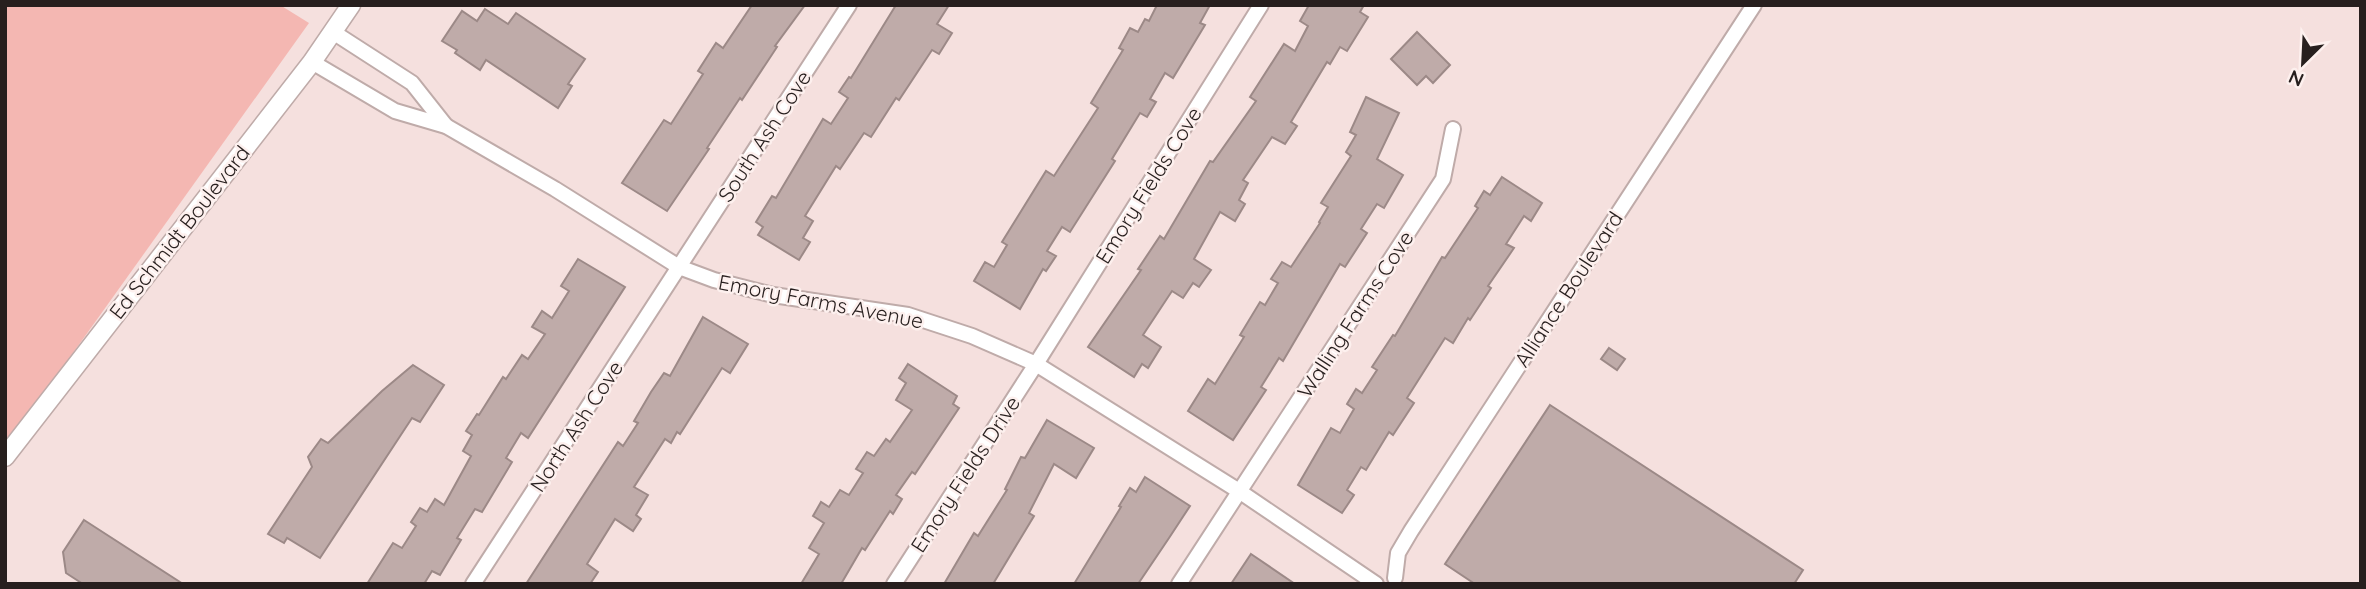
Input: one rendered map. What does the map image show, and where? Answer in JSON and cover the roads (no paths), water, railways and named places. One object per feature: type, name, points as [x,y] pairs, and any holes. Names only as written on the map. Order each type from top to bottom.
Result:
[{"type":"street","name":"Ed Schmidt Boulevard","points":[[5,457],[312,62],[351,5]]},
{"type":"street","name":"South Ash Cove","points":[[679,267],[849,5]]},
{"type":"street","name":"Emory Fields Cove","points":[[1036,364],[1261,5]]},
{"type":"street","name":"Alliance Boulevard","points":[[1400,581],[1398,553],[1411,531],[1754,5]]},
{"type":"street","name":"Emory Farms Avenue","points":[[333,32],[412,83],[446,126]]},
{"type":"street","name":"Emory Farms Avenue","points":[[312,62],[395,111],[446,126],[555,189],[679,267],[714,280],[773,295],[908,316],[972,336],[1036,364],[1239,491],[1376,584]]},
{"type":"street","name":"Walling Farms Cove","points":[[1179,584],[1443,179],[1453,129]]},
{"type":"street","name":"North Ash Cove","points":[[473,584],[679,267]]},
{"type":"street","name":"Emory Fields Drive","points":[[894,584],[1036,364]]},
{"type":"street","points":[[1376,584],[1388,578],[1400,581]]}]
